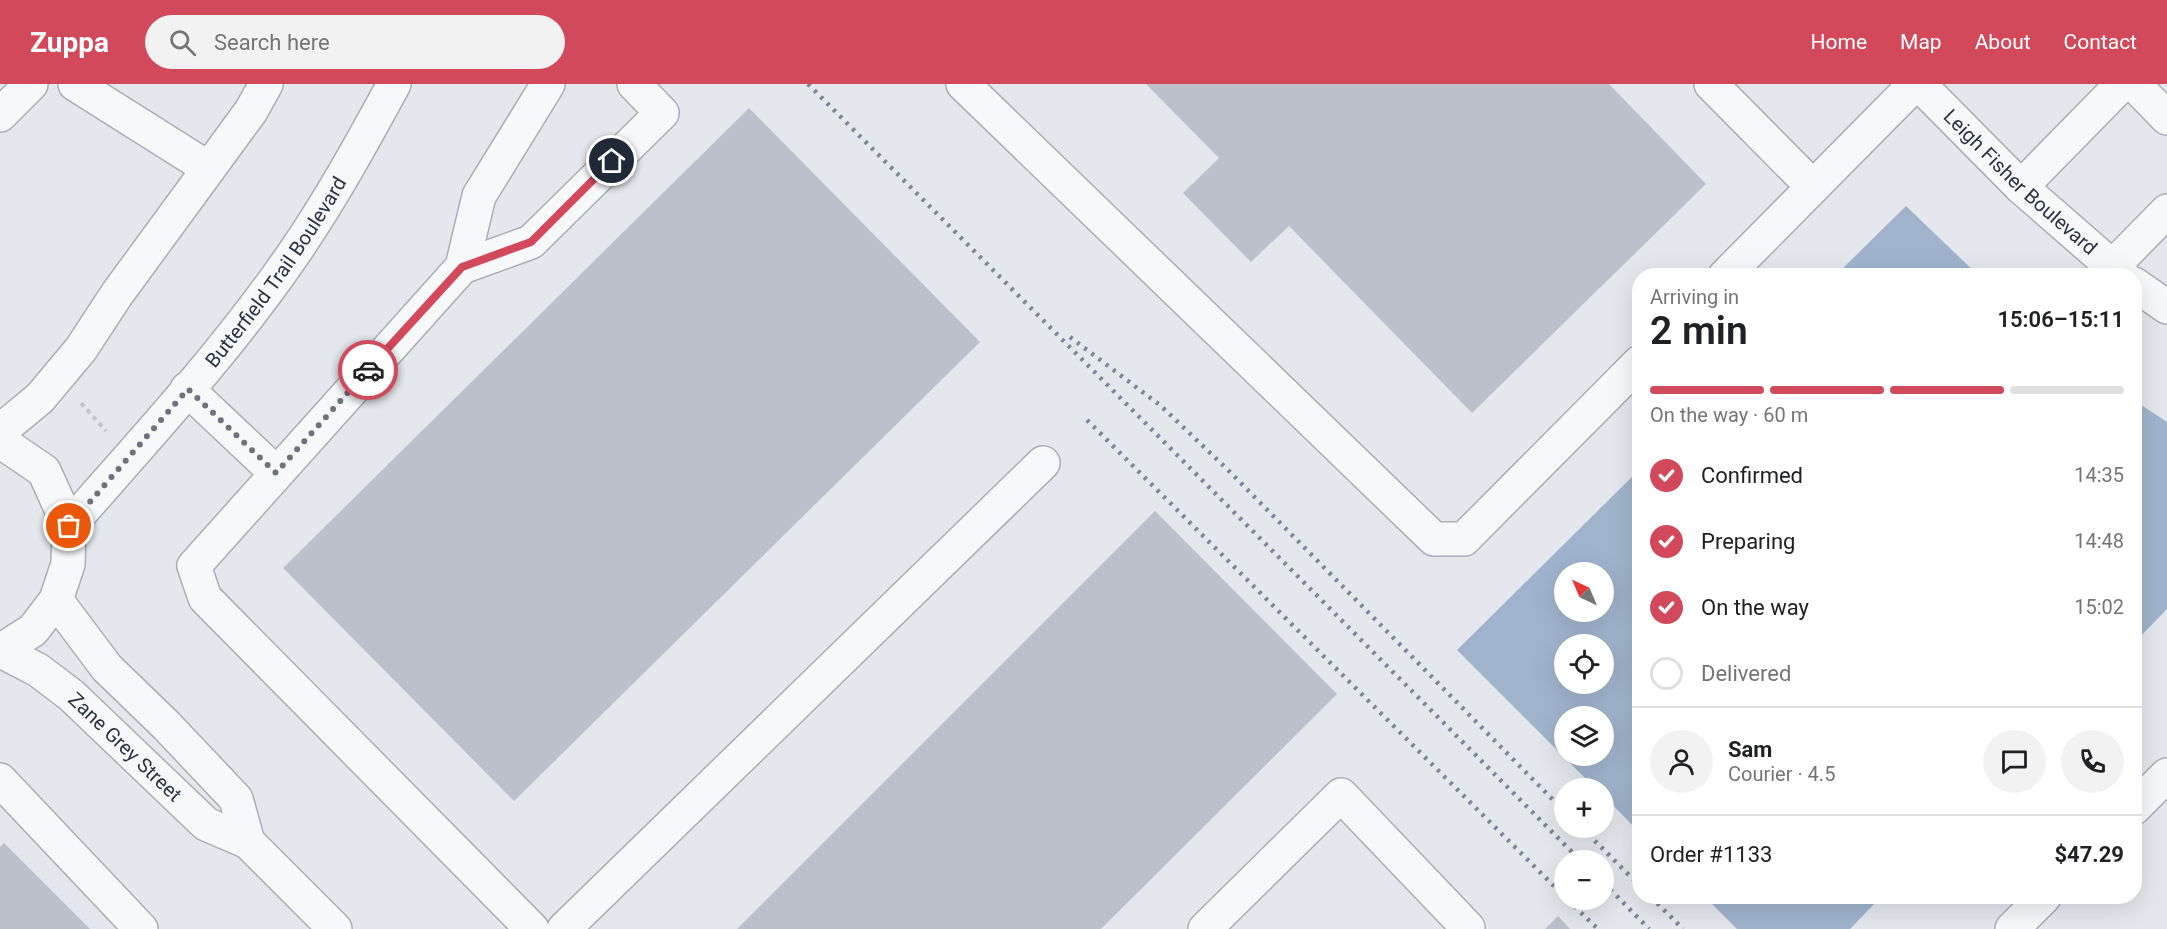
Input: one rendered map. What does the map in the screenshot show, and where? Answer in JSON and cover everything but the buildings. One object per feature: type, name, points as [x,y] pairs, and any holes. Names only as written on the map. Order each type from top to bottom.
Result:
[{"type":"street","points":[[0,115],[31,84]]},
{"type":"street","points":[[75,84],[208,168]]},
{"type":"street","points":[[0,431],[40,398],[81,349],[117,294],[251,111],[266,84]]},
{"type":"street","name":"Butterfield Trail Boulevard","points":[[69,526],[188,389],[292,257],[340,183],[394,84]]},
{"type":"street","points":[[462,267],[479,196],[548,84]]},
{"type":"street","points":[[532,929],[205,598],[194,566],[462,267],[531,242],[662,112],[634,84]]},
{"type":"street","points":[[963,84],[1434,538],[1464,539],[1632,370]]},
{"type":"street","points":[[1711,84],[1813,187]]},
{"type":"street","points":[[1733,268],[1917,84]]},
{"type":"street","name":"Leigh Fisher Boulevard","points":[[1917,84],[2021,187],[2114,268]]},
{"type":"street","points":[[2021,187],[2122,84]]},
{"type":"street","points":[[2134,84],[2167,118]]},
{"type":"street","points":[[2128,268],[2167,212]]},
{"type":"street","name":"Leigh Fisher Boulevard","points":[[2142,289],[2167,307]]},
{"type":"street","points":[[188,389],[276,473]]},
{"type":"street","points":[[0,441],[44,471],[69,526],[68,564],[56,600],[33,630],[0,651]]},
{"type":"street","points":[[564,929],[1043,463]]},
{"type":"street","name":"Zane Grey Street","points":[[56,600],[107,668],[166,725],[236,799],[248,842]]},
{"type":"street","name":"Zane Grey Street","points":[[0,651],[38,670],[71,695],[206,824],[248,842],[335,929]]},
{"type":"street","points":[[2142,800],[2167,775]]},
{"type":"street","points":[[0,780],[141,929]]},
{"type":"street","points":[[1205,929],[1341,795],[1467,929]]},
{"type":"street","points":[[2012,929],[2037,904]]},
{"type":"path","points":[[74,396],[109,433]]},
{"type":"water","points":[[1906,206],[1971,268],[1843,268]]},
{"type":"water","points":[[2142,406],[2167,422],[2167,609],[2142,635]]},
{"type":"water","points":[[1632,477],[1632,825],[1614,806],[1614,778],[1585,778],[1573,766],[1614,766],[1614,706],[1554,706],[1554,747],[1457,650]]},
{"type":"water","points":[[1712,904],[1874,904],[1850,929],[1737,929]]},
{"type":"railway","points":[[808,84],[1570,850]]},
{"type":"railway","points":[[1070,337],[1161,406],[1227,469],[1554,801]]},
{"type":"railway","points":[[1087,420],[1554,886]]},
{"type":"railway","points":[[1592,838],[1632,878]]},
{"type":"railway","points":[[1614,893],[1649,929]]},
{"type":"railway","points":[[1658,904],[1683,929]]},
{"type":"railway","points":[[1578,910],[1598,929]]},
{"type":"way so far","points":[[69,526],[188,389],[276,473],[368,370]]},
{"type":"route","points":[[368,370],[462,267],[531,242],[612,161]]}]
